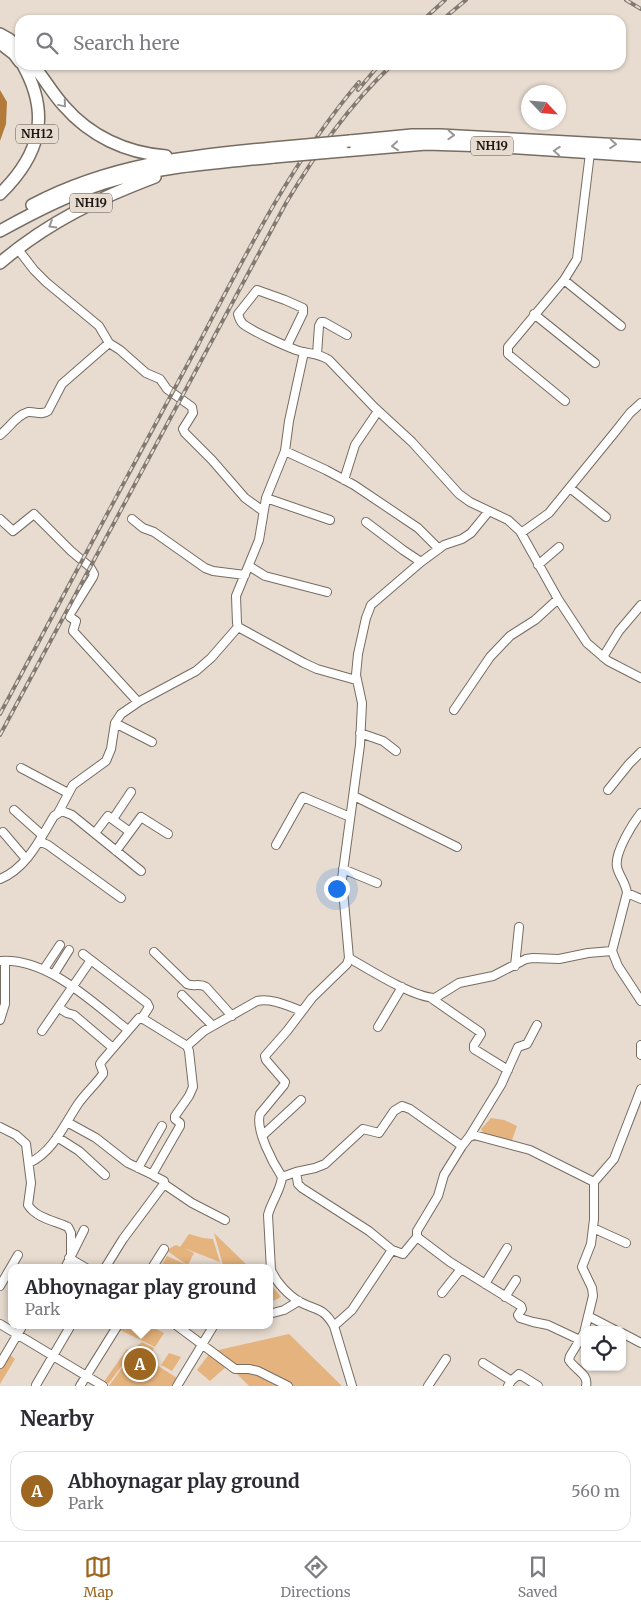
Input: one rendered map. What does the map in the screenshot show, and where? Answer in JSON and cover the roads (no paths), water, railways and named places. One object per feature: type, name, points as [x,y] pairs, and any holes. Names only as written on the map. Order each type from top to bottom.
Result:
[{"type":"highway","points":[[0,34],[15,44]]},
{"type":"highway","points":[[0,43],[15,55]]},
{"type":"highway","name":"NH12","points":[[0,194],[20,172],[27,161],[38,132],[39,106],[35,90],[25,70]]},
{"type":"highway","name":"NH19","points":[[37,70],[63,105],[80,122],[102,137],[114,144],[142,153],[192,161]]},
{"type":"highway","name":"NH19","points":[[347,146],[412,135],[641,146]]},
{"type":"highway","name":"NH19","points":[[0,223],[60,191],[137,166],[347,146],[426,144],[641,156]]},
{"type":"highway","name":"NH19","points":[[0,231],[39,210],[83,190],[192,161]]},
{"type":"highway","name":"NH19","points":[[0,263],[17,248],[66,217],[103,197],[192,161]]},
{"type":"street","points":[[565,402],[508,354],[508,347],[564,280],[577,258],[590,153]]},
{"type":"street","points":[[17,248],[46,282],[99,326],[109,343],[120,350],[146,374],[160,379],[168,389],[192,407],[193,413],[183,429],[185,433],[212,460],[245,498],[263,511]]},
{"type":"street","points":[[564,280],[620,326]]},
{"type":"street","points":[[287,346],[303,313],[302,308],[257,290],[238,314],[239,318],[247,326],[287,346],[329,360],[378,411],[412,442],[458,494],[508,520],[521,533],[558,599],[587,643],[603,657],[641,678]]},
{"type":"street","points":[[534,314],[595,362]]},
{"type":"street","points":[[347,335],[324,322],[321,322],[319,326],[289,421],[289,453],[263,511],[261,534],[253,569],[245,576],[236,596],[236,614],[241,629],[304,663],[356,680]]},
{"type":"street","points":[[0,435],[27,412],[44,413],[48,411],[62,384],[109,343]]},
{"type":"street","points":[[521,533],[549,513],[641,403]]},
{"type":"street","points":[[344,480],[355,444],[378,411]]},
{"type":"street","points":[[289,453],[344,480],[412,523],[439,549]]},
{"type":"street","points":[[570,488],[606,517]]},
{"type":"street","points":[[270,499],[330,520]]},
{"type":"street","points":[[270,1264],[268,1215],[270,1206],[282,1183],[282,1177],[258,1124],[260,1114],[285,1082],[266,1060],[265,1056],[312,998],[347,964],[350,958],[342,879],[354,796],[360,733],[361,698],[356,680],[358,654],[368,611],[380,597],[421,562],[439,549],[471,533],[489,511]]},
{"type":"street","points":[[0,520],[13,531],[34,514],[90,567],[94,574],[70,614],[70,617],[76,621],[73,631],[138,702]]},
{"type":"street","points":[[132,519],[139,526],[154,532],[206,568],[213,571],[245,576]]},
{"type":"street","points":[[366,522],[421,562]]},
{"type":"street","points":[[538,564],[559,547]]},
{"type":"street","points":[[253,569],[327,592]]},
{"type":"street","points":[[454,710],[484,664],[494,653],[510,636],[535,620],[558,599]]},
{"type":"street","points":[[603,657],[619,631],[641,605]]},
{"type":"street","points":[[0,879],[15,871],[43,841],[62,812],[68,793],[77,781],[106,761],[121,714],[138,702],[196,671],[241,629]]},
{"type":"street","points":[[117,724],[152,742]]},
{"type":"street","points":[[360,733],[378,739],[396,751]]},
{"type":"street","points":[[608,790],[641,752]]},
{"type":"street","points":[[21,768],[68,793]]},
{"type":"street","points":[[113,819],[131,792]]},
{"type":"street","points":[[354,796],[457,847]]},
{"type":"street","points":[[276,845],[303,797],[350,818]]},
{"type":"street","points":[[14,810],[43,841],[121,898]]},
{"type":"street","points":[[62,812],[95,833],[141,871]]},
{"type":"street","points":[[641,813],[629,832],[616,861],[619,875],[627,893],[612,951],[618,966],[641,1001]]},
{"type":"street","points":[[95,833],[108,816],[130,832]]},
{"type":"street","points":[[116,851],[141,817],[168,834]]},
{"type":"street","points":[[3,832],[26,859]]},
{"type":"street","points":[[343,869],[377,884]]},
{"type":"street","points":[[627,893],[641,899]]},
{"type":"street","points":[[515,966],[519,927]]},
{"type":"street","points":[[44,969],[60,946]]},
{"type":"street","points":[[54,974],[69,950]]},
{"type":"street","points":[[430,997],[439,996],[459,983],[493,976],[533,958],[559,959],[588,953],[612,951]]},
{"type":"street","points":[[154,952],[187,984],[192,986],[200,984],[206,987],[232,1016]]},
{"type":"street","points":[[29,1163],[42,1156],[57,1137],[78,1105],[103,1074],[100,1064],[136,1021],[142,1018],[149,1007],[147,1003],[83,954]]},
{"type":"street","points":[[350,958],[402,987],[430,997],[480,1032],[481,1034],[474,1048],[508,1070]]},
{"type":"street","points":[[42,1031],[91,960]]},
{"type":"street","points":[[0,1020],[5,1004],[3,961],[16,961],[54,974],[128,1030]]},
{"type":"street","points":[[378,1027],[402,987]]},
{"type":"street","points":[[182,996],[213,1026]]},
{"type":"street","points":[[186,1046],[213,1026],[252,1003],[261,1000],[278,1002],[302,1011]]},
{"type":"street","points":[[59,1008],[74,1015],[113,1048]]},
{"type":"street","points":[[142,1018],[186,1046],[191,1056],[192,1087],[189,1096],[175,1116],[180,1126],[153,1175]]},
{"type":"street","points":[[296,1172],[298,1184],[302,1188],[369,1231],[392,1250],[403,1254],[417,1237],[417,1231],[438,1196],[444,1175],[481,1119],[508,1070],[519,1045],[527,1044],[537,1025]]},
{"type":"street","points":[[586,1386],[587,1380],[585,1376],[569,1360],[584,1333],[593,1292],[582,1267],[591,1244],[594,1182],[614,1159],[641,1089]]},
{"type":"street","points":[[262,1136],[301,1100]]},
{"type":"street","points":[[282,1177],[325,1164],[363,1129],[379,1133],[394,1111],[400,1106],[410,1110],[462,1146]]},
{"type":"street","points":[[68,1121],[96,1138],[123,1160],[164,1181],[164,1184],[192,1203],[225,1220]]},
{"type":"street","points":[[138,1168],[162,1126]]},
{"type":"street","points":[[0,1127],[16,1135],[26,1144],[31,1189],[29,1208],[68,1227],[71,1233],[70,1256]]},
{"type":"street","points":[[469,1137],[474,1135],[530,1150],[594,1182]]},
{"type":"street","points":[[57,1137],[79,1151],[105,1175]]},
{"type":"street","points":[[108,1264],[123,1239],[164,1184]]},
{"type":"street","points":[[593,1228],[626,1243]]},
{"type":"street","points":[[67,1264],[84,1230]]},
{"type":"street","points":[[417,1237],[461,1269],[522,1308],[518,1315],[520,1318],[548,1325],[580,1340]]},
{"type":"street","points":[[485,1284],[507,1248]]},
{"type":"street","points":[[155,1264],[164,1249]]},
{"type":"street","points":[[334,1326],[352,1310],[392,1250]]},
{"type":"street","points":[[13,1264],[18,1255]]},
{"type":"street","points":[[70,1256],[81,1264]]},
{"type":"street","points":[[442,1293],[461,1269]]},
{"type":"street","points":[[0,1286],[8,1272]]},
{"type":"street","points":[[273,1273],[286,1291],[299,1301],[326,1314],[334,1326],[352,1386]]},
{"type":"street","points":[[506,1297],[516,1280]]},
{"type":"street","points":[[273,1313],[284,1310],[299,1301]]},
{"type":"street","points":[[588,1316],[607,1326]]},
{"type":"street","points":[[9,1329],[103,1386]]},
{"type":"street","points":[[0,1364],[21,1329]]},
{"type":"street","points":[[36,1385],[69,1329]]},
{"type":"street","points":[[80,1386],[115,1329]]},
{"type":"street","points":[[182,1329],[235,1369],[258,1371],[288,1386]]},
{"type":"street","points":[[177,1386],[212,1329]]},
{"type":"street","points":[[626,1335],[641,1342]]},
{"type":"street","points":[[428,1386],[446,1359]]},
{"type":"street","points":[[483,1363],[510,1383],[518,1374],[538,1386]]},
{"type":"railway","points":[[428,15],[445,0]]},
{"type":"railway","points":[[448,15],[466,0]]},
{"type":"railway","points":[[626,0],[641,9]]},
{"type":"railway","points":[[358,90],[375,70]]},
{"type":"railway","points":[[0,735],[286,203],[334,130],[387,70]]},
{"type":"railway","points":[[0,714],[271,209],[312,144],[359,82]]},
{"type":"place","name":"Abhoynagar play ground","points":[[140,1364]]}]
